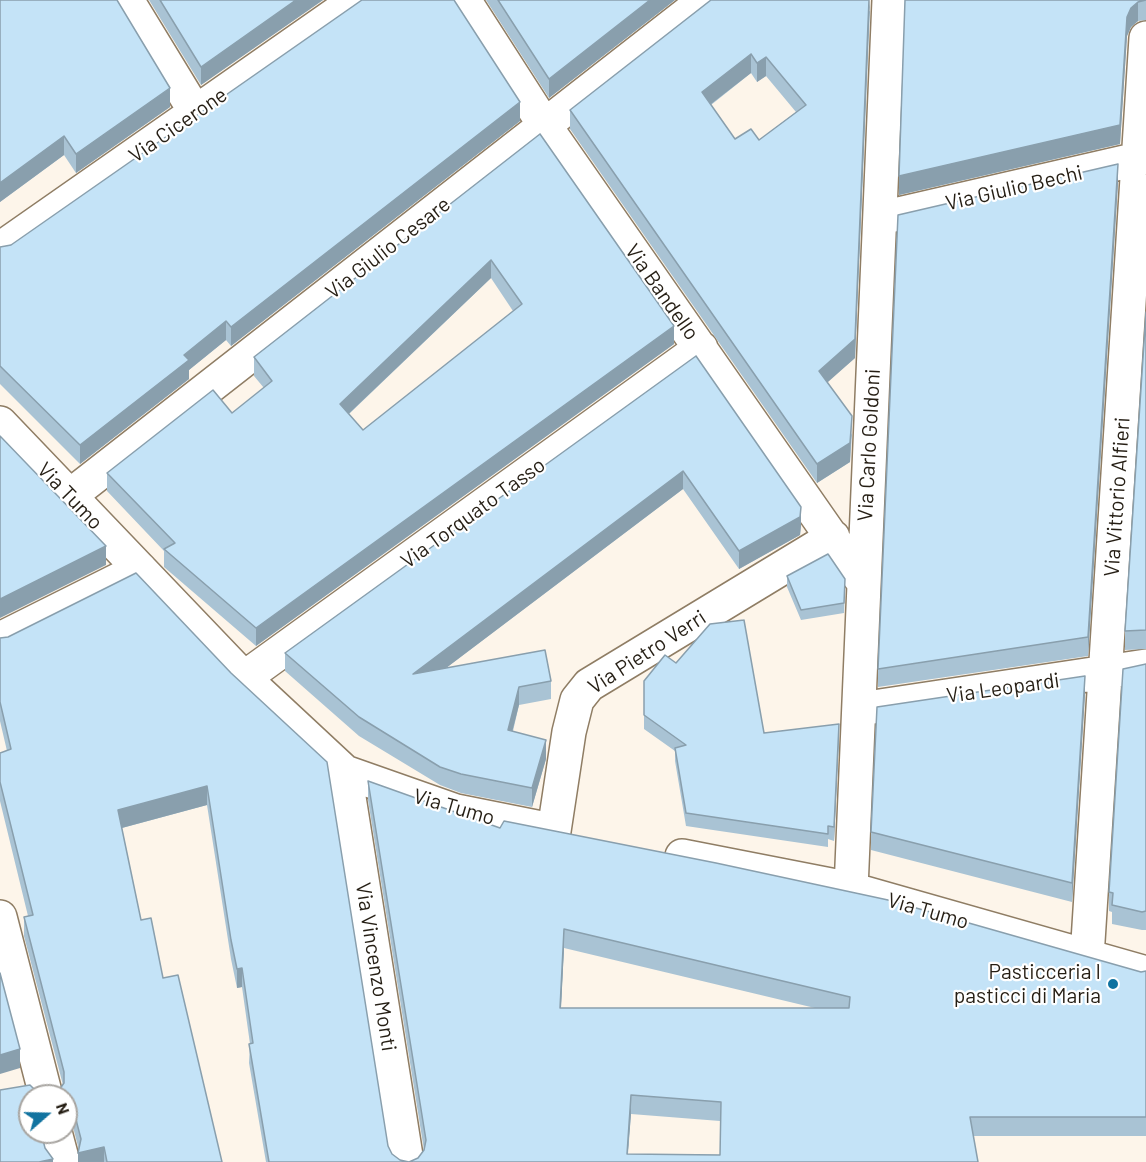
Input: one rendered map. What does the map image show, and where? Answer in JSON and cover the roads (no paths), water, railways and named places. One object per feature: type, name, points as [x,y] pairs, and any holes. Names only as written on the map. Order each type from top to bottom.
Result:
[{"type":"street","points":[[127,0],[196,113]]},
{"type":"street","name":"Via Cicerone","points":[[0,249],[356,0]]},
{"type":"street","name":"Via Bandello","points":[[464,0],[545,126],[863,582]]},
{"type":"street","name":"Via Giulio Cesare","points":[[71,495],[705,0]]},
{"type":"street","name":"Via Carlo Goldoni","points":[[851,889],[889,0]]},
{"type":"street","name":"Via Vittorio Alfieri","points":[[1099,960],[1106,673],[1142,158],[1146,38]]},
{"type":"street","name":"Via Giulio Bechi","points":[[881,218],[1142,158]]},
{"type":"street","name":"Via Torquato Tasso","points":[[244,678],[701,348]]},
{"type":"street","name":"Via Tumo","points":[[0,423],[244,678],[345,772],[456,811],[589,838]]},
{"type":"street","name":"Via Pietro Verri","points":[[554,831],[569,732],[577,700],[590,685],[833,537]]},
{"type":"street","points":[[0,639],[140,569]]},
{"type":"street","name":"Via Leopardi","points":[[860,709],[1146,666]]},
{"type":"street","name":"Via Vincenzo Monti","points":[[345,772],[407,1162]]},
{"type":"street","name":"Via Tumo","points":[[657,851],[851,889],[1146,973]]},
{"type":"street","points":[[0,917],[43,1084]]},
{"type":"street","points":[[1099,960],[1146,956]]},
{"type":"street","points":[[11,1089],[18,1089]]},
{"type":"street","points":[[58,1144],[63,1162]]},
{"type":"place","name":"Pasticceria I pasticci di Maria","points":[[1113,984]]}]
